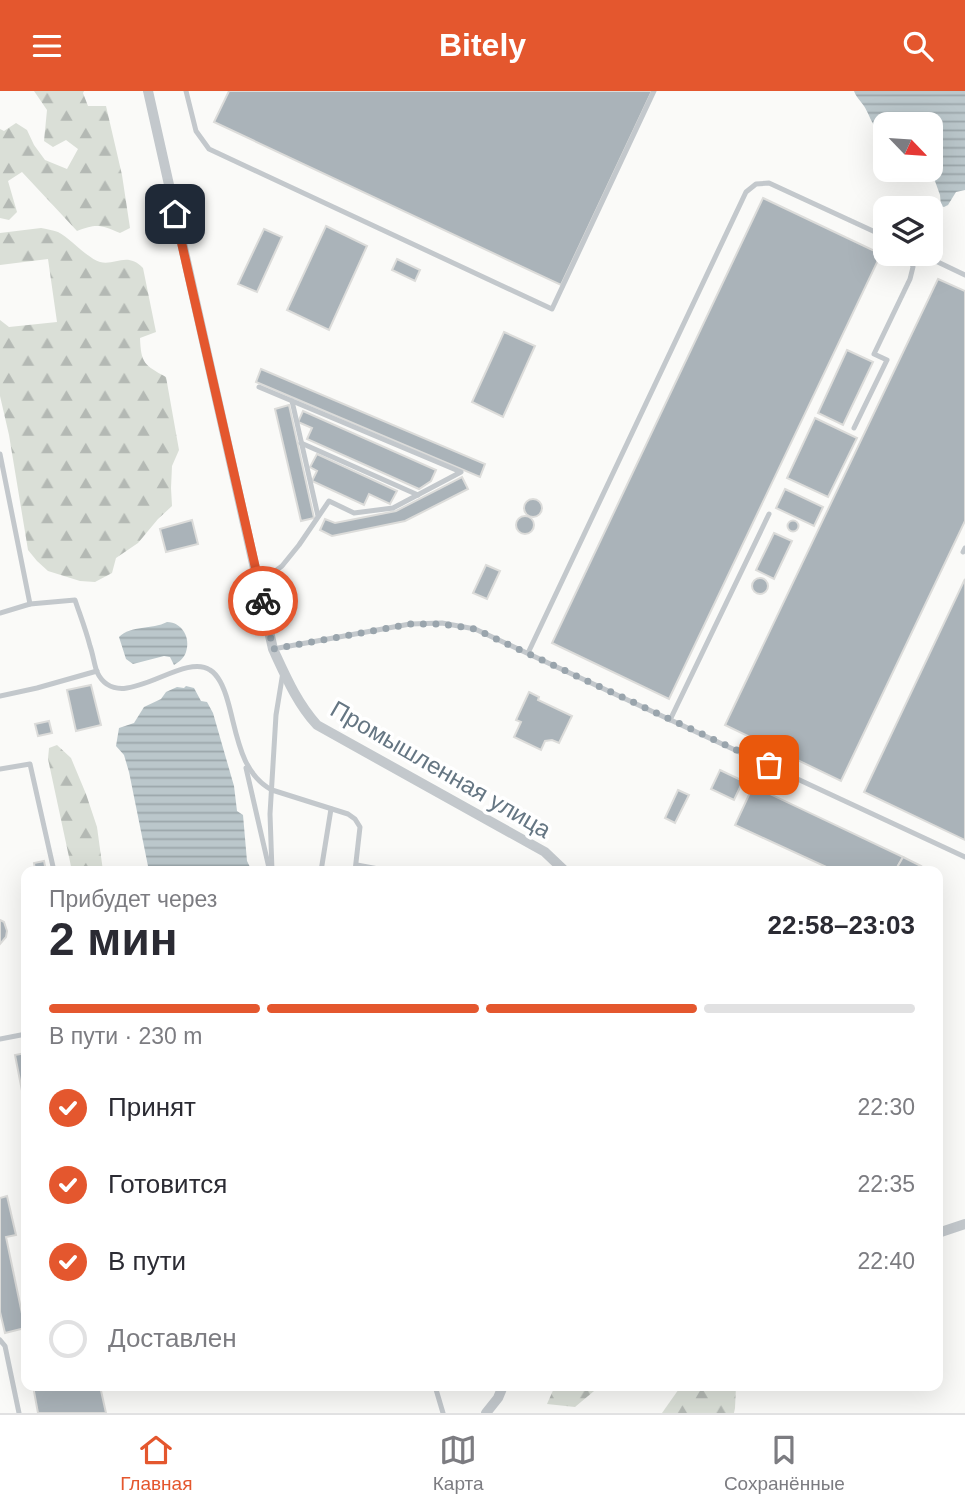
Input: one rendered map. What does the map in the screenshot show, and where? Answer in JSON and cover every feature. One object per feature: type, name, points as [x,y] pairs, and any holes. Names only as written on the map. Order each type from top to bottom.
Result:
[{"type":"street","name":"Промышленная улица","points":[[148,91],[273,649],[290,686],[304,711],[317,725],[545,852],[560,866]]},
{"type":"street","points":[[943,1231],[965,1224]]},
{"type":"street","points":[[486,1413],[501,1391]]},
{"type":"lane","points":[[186,91],[195,131],[209,149],[552,309],[654,91]]},
{"type":"lane","points":[[528,653],[746,192],[756,184],[769,183],[873,231]]},
{"type":"lane","points":[[943,264],[965,275]]},
{"type":"lane","points":[[854,428],[887,361],[874,354],[910,279],[913,266]]},
{"type":"lane","points":[[259,387],[461,472],[393,508],[354,513],[313,494]]},
{"type":"lane","points":[[292,401],[318,516]]},
{"type":"lane","points":[[301,443],[418,495]]},
{"type":"lane","points":[[0,454],[30,604]]},
{"type":"lane","points":[[259,583],[282,566],[328,501]]},
{"type":"lane","points":[[670,720],[769,514]]},
{"type":"lane","points":[[0,613],[30,604],[75,600],[97,671],[105,683],[113,688],[148,683],[181,669],[209,669],[219,679],[226,693],[270,866]]},
{"type":"lane","points":[[273,649],[410,624],[442,624],[475,629],[965,857]]},
{"type":"lane","points":[[271,866],[270,814],[276,715],[283,670]]},
{"type":"lane","points":[[0,696],[97,671]]},
{"type":"lane","points":[[245,762],[265,787],[348,814],[355,819],[360,827],[356,866]]},
{"type":"lane","points":[[0,769],[30,764],[53,866]]},
{"type":"lane","points":[[322,866],[331,809]]},
{"type":"lane","points":[[0,1039],[21,1035]]},
{"type":"lane","points":[[0,1340],[5,1346],[19,1413]]},
{"type":"lane","points":[[436,1391],[443,1413]]},
{"type":"green space","points":[[34,91],[84,91],[88,106],[106,106],[122,175],[130,228],[120,233],[99,226],[77,231],[22,172],[8,181],[17,212],[9,220],[0,218],[0,129],[4,131],[16,123],[27,130],[45,160],[67,169],[78,149],[66,140],[53,147],[44,141],[47,110]]},
{"type":"green space","points":[[41,228],[58,232],[100,262],[132,260],[143,268],[156,332],[140,338],[141,353],[148,366],[166,377],[179,450],[172,466],[172,506],[138,543],[116,558],[112,573],[95,582],[80,581],[48,571],[28,550],[0,396],[0,320],[9,327],[57,322],[48,259],[0,265],[0,233]]},
{"type":"green space","points":[[57,745],[71,758],[97,827],[102,866],[71,866],[48,759],[49,748]]},
{"type":"green space","points":[[553,1391],[594,1391],[575,1407],[547,1404]]},
{"type":"green space","points":[[677,1391],[736,1391],[734,1413],[662,1413]]},
{"type":"shaded area","points":[[854,91],[965,91],[965,190],[956,192],[948,205],[943,207],[943,196],[940,196],[935,182],[943,182],[943,112],[873,112],[873,124]]},
{"type":"shaded area","points":[[167,622],[177,625],[186,636],[186,652],[179,661],[174,665],[170,657],[164,656],[133,664],[126,659],[119,637],[129,631]]},
{"type":"shaded area","points":[[177,687],[194,688],[201,701],[207,702],[213,713],[234,786],[237,811],[243,815],[250,866],[148,866],[129,772],[124,755],[116,746],[119,728],[134,723],[144,707],[161,699],[166,692]]},
{"type":"building","points":[[229,91],[652,91],[561,285],[214,122]]},
{"type":"building","points":[[763,198],[873,250],[873,266],[875,266],[669,699],[552,643]]},
{"type":"building","points":[[326,226],[367,246],[329,330],[287,310]]},
{"type":"building","points":[[264,229],[282,237],[257,292],[238,284]]},
{"type":"building","points":[[397,259],[420,270],[415,281],[392,270]]},
{"type":"building","points":[[938,279],[965,291],[965,521],[841,781],[725,725]]},
{"type":"building","points":[[504,332],[535,346],[503,417],[472,402]]},
{"type":"building","points":[[847,350],[873,362],[843,425],[818,413]]},
{"type":"building","points":[[261,369],[485,464],[480,477],[256,382]]},
{"type":"building","points":[[289,405],[314,518],[301,521],[275,409]]},
{"type":"building","points":[[303,411],[436,470],[431,481],[419,489],[307,439],[312,428],[298,422]]},
{"type":"building","points":[[815,418],[857,438],[828,497],[787,478]]},
{"type":"building","points":[[317,454],[397,491],[390,504],[369,494],[364,505],[312,481],[317,471],[310,467]]},
{"type":"building","points":[[462,477],[468,489],[405,521],[332,536],[320,530],[325,519],[335,523],[396,511]]},
{"type":"building","points":[[785,489],[823,507],[814,526],[776,508]]},
{"type":"building","points":[[533,499],[539,502],[542,508],[539,514],[533,517],[527,514],[524,508],[527,502]]},
{"type":"building","points":[[525,516],[531,519],[534,525],[531,531],[525,534],[519,531],[516,525],[519,519]]},
{"type":"building","points":[[192,520],[198,544],[166,552],[160,529]]},
{"type":"building","points":[[793,521],[797,522],[797,530],[793,531],[789,530],[788,526],[789,522]]},
{"type":"building","points":[[774,533],[792,541],[774,579],[756,570]]},
{"type":"building","points":[[486,565],[500,571],[487,599],[473,593]]},
{"type":"building","points":[[760,578],[766,580],[766,592],[760,594],[754,592],[752,586],[754,580]]},
{"type":"building","points":[[965,579],[965,840],[864,792]]},
{"type":"building","points":[[91,685],[101,725],[76,731],[67,690]]},
{"type":"building","points":[[529,692],[539,697],[538,700],[572,716],[559,743],[545,741],[541,750],[514,737],[521,722],[516,720]]},
{"type":"building","points":[[49,721],[52,733],[38,736],[35,724]]},
{"type":"building","points":[[720,770],[743,781],[734,800],[711,789]]},
{"type":"building","points":[[753,786],[903,857],[898,866],[824,866],[735,825]]},
{"type":"building","points":[[678,790],[689,795],[675,823],[665,818]]},
{"type":"building","points":[[903,857],[921,866],[898,866]]},
{"type":"building","points":[[44,861],[45,866],[34,866],[34,863]]},
{"type":"building","points":[[0,920],[4,922],[7,931],[0,944]]},
{"type":"building","points":[[21,1054],[21,1086],[15,1055]]},
{"type":"building","points":[[7,1196],[16,1235],[6,1237],[21,1309],[21,1329],[5,1333],[0,1312],[0,1198]]},
{"type":"building","points":[[34,1391],[101,1391],[106,1413],[38,1413]]},
{"type":"way so far","points":[[263,601],[273,649],[410,624],[442,624],[475,629],[769,765]]},
{"type":"route","points":[[175,214],[263,601]]}]
